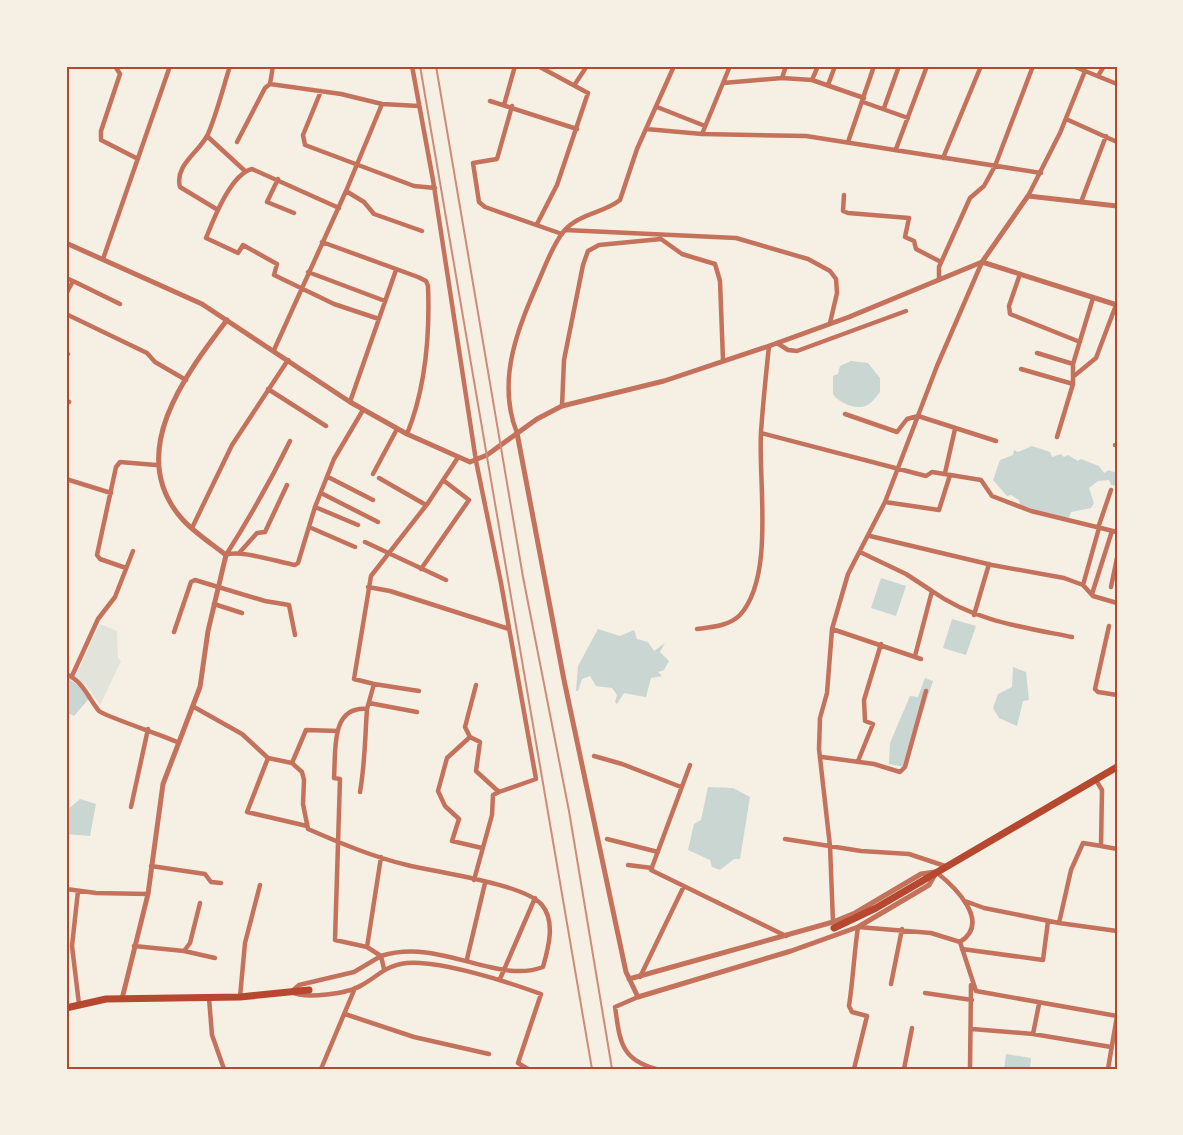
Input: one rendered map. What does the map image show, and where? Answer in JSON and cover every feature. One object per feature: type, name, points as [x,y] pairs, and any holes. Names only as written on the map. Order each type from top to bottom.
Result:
[{"type":"main road","points":[[833,925],[893,897],[1117,767]]},
{"type":"main road","points":[[66,1008],[79,1004],[122,999],[240,997],[309,990]]},
{"type":"street","points":[[115,66],[120,74],[101,130],[101,140],[138,159]]},
{"type":"street","points":[[103,259],[170,66]]},
{"type":"street","points":[[218,210],[188,194],[179,183],[182,169],[207,136],[230,66]]},
{"type":"street","points":[[237,142],[265,88],[270,84],[273,66]]},
{"type":"street","points":[[412,66],[435,188],[476,461],[536,779],[493,795],[492,815],[474,880]]},
{"type":"street","points":[[504,105],[515,66]]},
{"type":"street","points":[[537,224],[557,185],[588,93],[538,66]]},
{"type":"street","points":[[574,84],[587,66]]},
{"type":"street","points":[[638,998],[629,979],[566,691],[510,403],[511,355],[514,339],[547,262],[563,232],[579,220],[620,200],[646,129],[674,66]]},
{"type":"street","points":[[702,134],[730,66]]},
{"type":"street","points":[[782,78],[786,66]]},
{"type":"street","points":[[812,81],[818,66]]},
{"type":"street","points":[[828,85],[835,66]]},
{"type":"street","points":[[848,142],[874,66]]},
{"type":"street","points":[[884,108],[899,66]]},
{"type":"street","points":[[896,149],[927,66]]},
{"type":"street","points":[[943,158],[981,66]]},
{"type":"street","points":[[939,280],[939,267],[970,198],[984,186],[995,166],[1033,66]]},
{"type":"street","points":[[1073,66],[1117,84]]},
{"type":"street","points":[[1098,76],[1104,66]]},
{"type":"street","points":[[833,925],[830,846],[820,718],[827,693],[832,629],[845,583],[885,502],[982,262],[1041,174],[1085,71]]},
{"type":"street","points":[[723,83],[782,78],[812,81],[828,85],[908,118]]},
{"type":"street","points":[[270,84],[321,91],[382,104],[419,106]]},
{"type":"street","points":[[321,91],[303,135],[303,142],[414,186],[435,188]]},
{"type":"street","points":[[490,102],[512,106],[577,129]]},
{"type":"street","points":[[274,350],[300,287],[339,208],[382,104]]},
{"type":"street","points":[[512,106],[497,159],[473,163],[478,200],[485,207],[563,232],[736,238],[808,259],[830,271],[836,279],[837,293],[830,323]]},
{"type":"street","points":[[657,106],[705,126]]},
{"type":"street","points":[[1066,119],[1117,141]]},
{"type":"street","points":[[646,129],[702,134],[786,135],[848,142],[1041,174]]},
{"type":"street","points":[[207,136],[244,171],[259,170],[339,208]]},
{"type":"street","points":[[1082,202],[1106,136]]},
{"type":"street","points":[[244,171],[218,210],[207,238],[238,253],[243,245],[277,264],[274,275],[333,304],[379,319]]},
{"type":"street","points":[[278,179],[268,203],[294,213]]},
{"type":"street","points":[[346,191],[364,202],[374,214],[422,231]]},
{"type":"street","points":[[844,195],[843,211],[848,213],[909,218],[905,237],[914,241],[916,249],[941,262]]},
{"type":"street","points":[[1028,196],[1117,206]]},
{"type":"street","points":[[562,406],[564,360],[584,265],[588,251],[599,244],[661,239],[682,254],[715,264],[720,281],[723,360]]},
{"type":"street","points":[[322,242],[422,279],[428,286],[429,327],[423,386],[407,435]]},
{"type":"street","points":[[67,245],[201,304],[363,410],[407,435],[457,459],[476,461],[562,406],[664,381],[769,346],[982,262],[1116,305],[1096,358],[1074,376]]},
{"type":"street","points":[[350,402],[396,270]]},
{"type":"street","points":[[308,272],[385,301]]},
{"type":"street","points":[[1020,274],[1009,306],[1010,314],[1080,342]]},
{"type":"street","points":[[66,278],[120,304]]},
{"type":"street","points":[[66,294],[73,281]]},
{"type":"street","points":[[1057,437],[1073,384],[1073,364],[1093,298]]},
{"type":"street","points":[[777,343],[788,350],[797,351],[906,311]]},
{"type":"street","points":[[66,314],[147,353],[155,362],[186,380]]},
{"type":"street","points":[[226,555],[192,528],[173,505],[156,465],[165,420],[186,380],[227,320]]},
{"type":"street","points":[[697,629],[723,625],[739,616],[746,606],[757,579],[761,556],[761,433],[769,346]]},
{"type":"street","points":[[1037,353],[1073,364]]},
{"type":"street","points":[[192,528],[232,445],[288,360]]},
{"type":"street","points":[[1021,369],[1073,384]]},
{"type":"street","points":[[268,388],[326,426]]},
{"type":"street","points":[[226,555],[240,552],[268,561],[295,565],[299,561],[315,507],[344,439],[363,410]]},
{"type":"street","points":[[845,414],[897,432],[909,418],[918,416],[996,441]]},
{"type":"street","points":[[373,474],[397,429]]},
{"type":"street","points":[[885,502],[939,510],[955,429]]},
{"type":"street","points":[[761,433],[827,452],[898,467],[927,476],[930,472],[983,481],[992,496],[1031,511],[1114,532],[1092,594]]},
{"type":"street","points":[[122,999],[148,894],[163,784],[177,742],[194,707],[226,555],[250,511],[259,504],[290,441]]},
{"type":"street","points":[[419,691],[354,679],[368,587],[374,570],[426,505],[457,459]]},
{"type":"street","points":[[126,568],[100,559],[98,555],[117,463],[156,465]]},
{"type":"street","points":[[328,477],[373,500]]},
{"type":"street","points":[[379,478],[426,505]]},
{"type":"street","points":[[66,479],[111,493]]},
{"type":"street","points":[[422,569],[469,500],[443,480]]},
{"type":"street","points":[[240,552],[257,533],[265,532],[287,485]]},
{"type":"street","points":[[1083,585],[1111,490]]},
{"type":"street","points":[[321,493],[378,522]]},
{"type":"street","points":[[315,507],[358,525]]},
{"type":"street","points":[[309,527],[355,547]]},
{"type":"street","points":[[870,536],[989,564],[1055,576],[1083,585],[1092,594],[1117,603]]},
{"type":"street","points":[[365,542],[446,580]]},
{"type":"street","points":[[133,551],[115,597],[98,619],[69,675],[84,687],[99,712],[177,742]]},
{"type":"street","points":[[860,552],[906,574],[958,608],[974,615],[1072,637]]},
{"type":"street","points":[[1111,587],[1117,558]]},
{"type":"street","points":[[974,615],[989,564]]},
{"type":"street","points":[[174,633],[193,580],[265,601],[289,605],[295,635]]},
{"type":"street","points":[[368,587],[509,629]]},
{"type":"street","points":[[915,656],[932,591]]},
{"type":"street","points":[[214,604],[242,613]]},
{"type":"street","points":[[1109,626],[1095,689],[1098,692],[1117,695]]},
{"type":"street","points":[[832,629],[921,659]]},
{"type":"street","points":[[858,761],[873,724],[865,721],[864,700],[881,644]]},
{"type":"street","points":[[360,792],[365,766],[363,746],[368,706],[374,684]]},
{"type":"street","points":[[476,685],[465,727],[470,737],[480,742],[476,771],[499,792]]},
{"type":"street","points":[[822,757],[858,761],[900,772],[905,768],[926,691]]},
{"type":"street","points":[[384,969],[381,956],[367,947],[335,940],[340,779],[333,778],[338,731],[342,717],[349,711],[368,706],[417,712]]},
{"type":"street","points":[[194,707],[242,734],[268,759],[292,763],[302,772],[303,804],[308,829],[381,857],[535,898],[544,907],[550,941],[543,967],[528,973],[504,970],[467,959],[419,950],[396,951],[381,956],[354,972],[299,985],[291,992],[302,997],[355,988],[384,969],[420,963],[500,979],[541,994],[518,1063],[528,1069]]},
{"type":"street","points":[[131,807],[148,729]]},
{"type":"street","points":[[292,763],[306,730],[338,731]]},
{"type":"street","points":[[470,737],[447,758],[438,791],[445,806],[459,819],[452,841],[482,848]]},
{"type":"street","points":[[594,756],[622,764],[681,787]]},
{"type":"street","points":[[268,759],[247,812],[307,826]]},
{"type":"street","points":[[652,868],[690,765]]},
{"type":"street","points":[[1096,780],[1102,790],[1101,846]]},
{"type":"street","points":[[607,838],[658,852]]},
{"type":"street","points":[[785,839],[909,854],[945,866]]},
{"type":"street","points":[[1059,923],[1071,870],[1083,843],[1117,849]]},
{"type":"street","points":[[367,947],[381,857]]},
{"type":"street","points":[[628,865],[652,868],[656,874],[786,936]]},
{"type":"street","points":[[152,866],[205,874],[211,882],[221,883]]},
{"type":"street","points":[[629,979],[833,925],[921,874],[936,872]]},
{"type":"street","points":[[936,872],[970,909],[972,927],[966,938],[960,942]]},
{"type":"street","points":[[656,1069],[648,1068],[624,1051],[618,1006],[645,995],[791,951],[858,927],[929,885],[936,872]]},
{"type":"street","points":[[467,959],[485,883]]},
{"type":"street","points":[[240,997],[245,943],[260,885]]},
{"type":"street","points":[[640,977],[684,886]]},
{"type":"street","points":[[66,889],[148,894]]},
{"type":"street","points":[[78,891],[72,946],[79,1004]]},
{"type":"street","points":[[500,979],[535,898]]},
{"type":"street","points":[[965,901],[984,908],[1048,921],[1117,931]]},
{"type":"street","points":[[184,951],[190,943],[200,903]]},
{"type":"street","points":[[962,950],[1043,960],[1048,921]]},
{"type":"street","points":[[858,927],[931,933],[960,942]]},
{"type":"street","points":[[854,1069],[867,1016],[852,1012],[849,1006],[855,979],[854,963],[858,927]]},
{"type":"street","points":[[891,984],[902,929]]},
{"type":"street","points":[[960,942],[971,982],[970,1069]]},
{"type":"street","points":[[135,946],[184,951],[215,958]]},
{"type":"street","points":[[971,982],[976,991],[983,994],[1117,1016],[1108,1069]]},
{"type":"street","points":[[321,1069],[326,1050],[345,1014],[355,988]]},
{"type":"street","points":[[925,993],[972,1000]]},
{"type":"street","points":[[209,998],[212,1035],[224,1069]]},
{"type":"street","points":[[1033,1034],[1039,1004]]},
{"type":"street","points":[[345,1014],[414,1037],[489,1054]]},
{"type":"street","points":[[904,1069],[912,1028]]},
{"type":"street","points":[[972,1029],[1033,1034],[1111,1047]]},
{"type":"shaded area","points":[[851,361],[868,363],[880,378],[880,392],[865,406],[857,407],[847,404],[838,400],[833,394],[833,376],[838,374],[840,366]]},
{"type":"shaded area","points":[[1032,446],[1050,452],[1052,457],[1061,454],[1064,457],[1068,455],[1078,461],[1081,459],[1099,466],[1104,473],[1109,470],[1116,473],[1117,486],[1111,485],[1109,480],[1098,481],[1089,488],[1094,503],[1091,508],[1071,512],[1069,518],[1025,508],[1020,505],[1019,500],[1011,495],[1007,496],[993,480],[1000,460],[1013,455],[1014,450],[1018,452]]},
{"type":"shaded area","points":[[881,578],[906,586],[896,616],[871,608]]},
{"type":"shaded area","points":[[952,619],[976,626],[966,655],[943,648]]},
{"type":"shaded area","points":[[100,624],[117,631],[118,658],[121,661],[100,705],[87,686],[75,677]]},
{"type":"shaded area","points":[[598,629],[620,636],[634,630],[637,639],[648,642],[654,651],[665,643],[660,652],[669,661],[664,670],[658,672],[662,676],[651,678],[646,697],[624,693],[617,704],[615,702],[617,695],[612,688],[596,686],[590,676],[582,679],[576,691],[578,666]]},
{"type":"shaded area","points":[[1013,667],[1026,672],[1029,700],[1023,701],[1017,726],[999,718],[993,708],[998,694],[1012,687]]},
{"type":"shaded area","points":[[66,677],[92,695],[74,716],[66,712]]},
{"type":"shaded area","points":[[925,678],[933,681],[905,767],[889,764],[890,743],[910,696],[918,697]]},
{"type":"shaded area","points":[[708,787],[733,788],[750,797],[740,859],[734,859],[720,870],[712,867],[710,860],[688,850],[694,824],[701,820]]},
{"type":"shaded area","points":[[80,799],[96,804],[90,836],[66,834],[66,811]]},
{"type":"shaded area","points":[[1006,1054],[1031,1058],[1030,1069],[1004,1069]]},
{"type":"railway","points":[[420,66],[592,1069]]},
{"type":"railway","points":[[436,66],[523,577],[569,811],[612,1069]]}]
